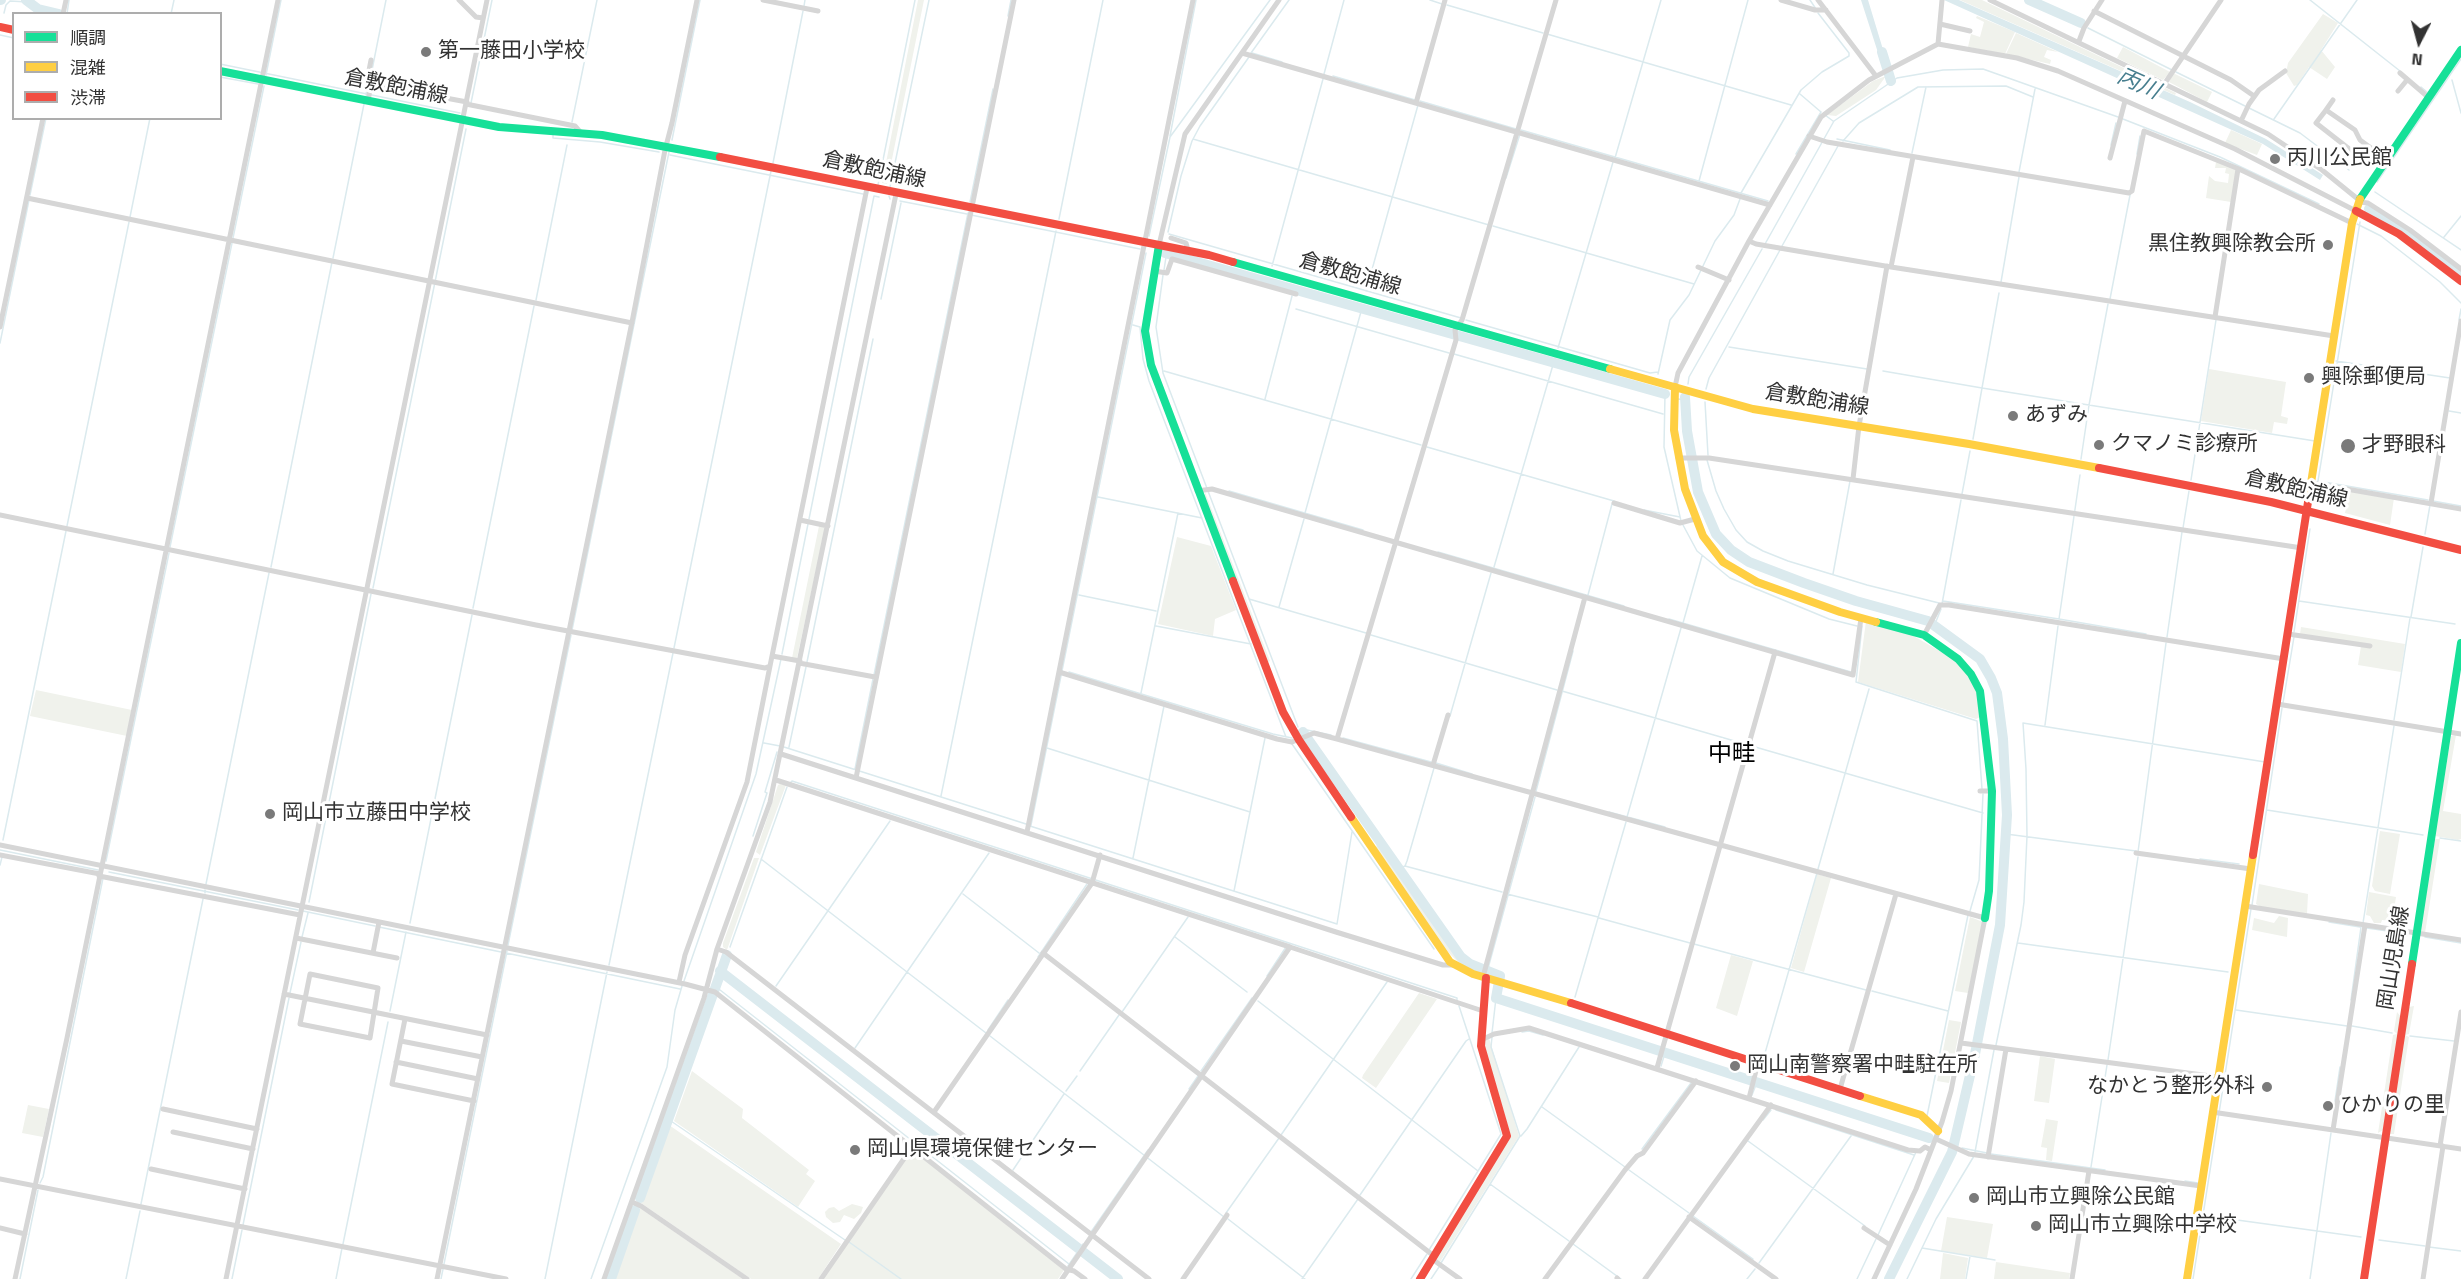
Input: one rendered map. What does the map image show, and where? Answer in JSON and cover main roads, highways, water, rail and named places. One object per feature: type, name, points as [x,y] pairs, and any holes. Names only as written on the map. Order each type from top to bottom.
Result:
[{"type":"water","points":[[1861,0],[1868,0],[1888,66],[1884,67],[1881,62]]},
{"type":"water","points":[[1944,0],[1959,0],[2190,102],[2266,139],[2323,175],[2320,180],[2263,144]]},
{"type":"waterway","points":[[26,0],[38,9],[51,12]]},
{"type":"waterway","points":[[67,12],[69,0]]},
{"type":"waterway","points":[[171,12],[174,0]]},
{"type":"waterway","points":[[266,75],[281,0]]},
{"type":"waterway","points":[[370,80],[386,0]]},
{"type":"waterway","points":[[471,103],[492,0]]},
{"type":"waterway","points":[[572,122],[597,0]]},
{"type":"waterway","points":[[672,140],[700,0]]},
{"type":"waterway","points":[[804,6],[805,0]]},
{"type":"waterway","points":[[878,185],[915,0]]},
{"type":"waterway","points":[[890,187],[929,0]]},
{"type":"waterway","points":[[1008,16],[1011,0]]},
{"type":"waterway","points":[[1059,219],[1103,0]]},
{"type":"waterway","points":[[1170,136],[1196,0]]},
{"type":"waterway","points":[[1149,236],[1170,137],[1270,0]]},
{"type":"waterway","points":[[1251,53],[1289,0]]},
{"type":"waterway","points":[[1324,74],[1344,0]]},
{"type":"waterway","points":[[1430,0],[1442,4]]},
{"type":"waterway","points":[[1615,158],[1661,0]]},
{"type":"waterway","points":[[1699,181],[1748,0]]},
{"type":"waterway","points":[[1810,0],[1816,9]]},
{"type":"waterway","points":[[2029,0],[2081,23]]},
{"type":"waterway","points":[[2310,0],[2400,71]]},
{"type":"waterway","points":[[2274,119],[2357,0]]},
{"type":"waterway","points":[[4,13],[10,1],[28,2]]},
{"type":"waterway","points":[[1447,5],[1543,33]]},
{"type":"waterway","points":[[773,163],[803,11]]},
{"type":"waterway","points":[[1741,193],[1801,90],[1822,72],[1849,56],[1818,13]]},
{"type":"waterway","points":[[2088,28],[2172,70]]},
{"type":"waterway","points":[[1547,34],[1791,105]]},
{"type":"waterway","points":[[0,35],[12,38]]},
{"type":"waterway","points":[[1882,52],[1891,81]]},
{"type":"waterway","points":[[1252,53],[1282,62]]},
{"type":"waterway","points":[[1168,232],[1192,141],[1200,126],[1249,57]]},
{"type":"waterway","points":[[2377,182],[2461,59]]},
{"type":"waterway","points":[[222,64],[460,113]]},
{"type":"waterway","points":[[1765,244],[1834,121],[1897,78],[1943,70],[1983,69],[2118,117]]},
{"type":"waterway","points":[[2176,72],[2245,106]]},
{"type":"waterway","points":[[1333,76],[1415,100]]},
{"type":"waterway","points":[[222,77],[258,84]]},
{"type":"waterway","points":[[1272,266],[1323,79]]},
{"type":"waterway","points":[[2452,80],[2461,113]]},
{"type":"waterway","points":[[233,238],[264,86]]},
{"type":"waterway","points":[[1843,141],[1859,123],[1918,87],[2006,86],[2033,97]]},
{"type":"waterway","points":[[366,95],[367,87]]},
{"type":"waterway","points":[[1912,153],[1926,87]]},
{"type":"waterway","points":[[2421,87],[2427,92]]},
{"type":"waterway","points":[[970,202],[993,89]]},
{"type":"waterway","points":[[2019,172],[2035,89]]},
{"type":"waterway","points":[[1800,94],[1821,112]]},
{"type":"waterway","points":[[1420,101],[1516,129]]},
{"type":"waterway","points":[[333,258],[364,104]]},
{"type":"waterway","points":[[1366,291],[1418,105]]},
{"type":"waterway","points":[[2249,108],[2300,133],[2349,170]]},
{"type":"waterway","points":[[1796,154],[1821,112]]},
{"type":"waterway","points":[[1825,115],[1833,121]]},
{"type":"waterway","points":[[2123,119],[2220,157],[2319,204]]},
{"type":"waterway","points":[[30,195],[46,120]]},
{"type":"waterway","points":[[130,217],[150,120]]},
{"type":"waterway","points":[[2111,145],[2116,123]]},
{"type":"waterway","points":[[373,588],[466,129]]},
{"type":"waterway","points":[[1521,130],[1768,201]]},
{"type":"waterway","points":[[1506,178],[1520,134]]},
{"type":"waterway","points":[[553,135],[553,138],[600,142],[659,152]]},
{"type":"waterway","points":[[2137,154],[2140,136]]},
{"type":"waterway","points":[[1193,139],[1489,225]]},
{"type":"waterway","points":[[1837,139],[1890,150]]},
{"type":"waterway","points":[[536,300],[567,145]]},
{"type":"waterway","points":[[1782,246],[1838,146]]},
{"type":"waterway","points":[[572,630],[669,152]]},
{"type":"waterway","points":[[670,155],[863,194]]},
{"type":"waterway","points":[[1558,348],[1613,162]]},
{"type":"waterway","points":[[674,648],[771,171]]},
{"type":"waterway","points":[[2001,282],[2019,177]]},
{"type":"waterway","points":[[2375,192],[2461,250]]},
{"type":"waterway","points":[[2110,299],[2130,195]]},
{"type":"waterway","points":[[809,519],[874,196],[879,197]]},
{"type":"waterway","points":[[1658,374],[1670,320],[1689,295],[1715,241],[1734,215],[1740,199]]},
{"type":"waterway","points":[[0,343],[29,200]]},
{"type":"waterway","points":[[900,201],[967,214]]},
{"type":"waterway","points":[[881,299],[901,203]]},
{"type":"waterway","name":"丙川","points":[[2369,209],[2417,240],[2461,273]]},
{"type":"waterway","points":[[874,675],[968,213]]},
{"type":"waterway","points":[[971,215],[1140,249]]},
{"type":"waterway","points":[[2444,237],[2461,216]]},
{"type":"waterway","points":[[67,526],[129,222]]},
{"type":"waterway","points":[[2318,481],[2360,222]]},
{"type":"waterway","points":[[2357,224],[2381,236],[2440,282],[2461,303]]},
{"type":"waterway","points":[[1493,226],[1694,284]]},
{"type":"waterway","points":[[941,796],[1056,231]]},
{"type":"waterway","points":[[1169,234],[1461,318]]},
{"type":"waterway","points":[[170,547],[232,243]]},
{"type":"waterway","points":[[1688,384],[1689,377],[1762,249]]},
{"type":"waterway","points":[[1706,389],[1709,378],[1780,250]]},
{"type":"waterway","points":[[1031,825],[1146,253]]},
{"type":"waterway","points":[[1165,253],[1665,394]]},
{"type":"waterway","points":[[1164,270],[1166,257]]},
{"type":"waterway","points":[[271,567],[332,262]]},
{"type":"waterway","points":[[1163,275],[1156,327],[1163,373],[1298,727]]},
{"type":"waterway","points":[[1883,371],[1982,388],[1999,293]]},
{"type":"waterway","points":[[1265,399],[1292,296]]},
{"type":"waterway","points":[[2081,459],[2108,304]]},
{"type":"waterway","points":[[473,608],[534,306]]},
{"type":"waterway","points":[[1305,513],[1362,308]]},
{"type":"waterway","points":[[1296,309],[1449,353]]},
{"type":"waterway","points":[[2459,320],[2461,309]]},
{"type":"waterway","points":[[1466,320],[1650,373],[1658,372]]},
{"type":"waterway","points":[[2191,480],[2216,320]]},
{"type":"waterway","points":[[1133,325],[1140,327],[1143,359],[1149,381],[1286,737]]},
{"type":"waterway","points":[[807,662],[873,339]]},
{"type":"waterway","points":[[1729,347],[1867,369]]},
{"type":"waterway","points":[[1454,354],[1663,414]]},
{"type":"waterway","points":[[1494,567],[1555,358]]},
{"type":"waterway","points":[[2336,361],[2450,378]]},
{"type":"waterway","points":[[1164,371],[1421,445]]},
{"type":"waterway","points":[[1973,439],[1982,388],[2315,441]]},
{"type":"waterway","points":[[1665,394],[1664,447],[1681,521]]},
{"type":"waterway","points":[[1685,397],[1687,431],[1698,492],[1716,534],[1731,550],[1749,562],[1804,583],[1856,601],[1928,621],[1980,659],[1997,693],[2003,739],[2007,815],[2000,925],[1975,1054],[1952,1152],[1889,1279]]},
{"type":"waterway","points":[[1678,399],[1686,400]]},
{"type":"waterway","points":[[1705,402],[1708,455]]},
{"type":"waterway","points":[[2449,411],[2461,413]]},
{"type":"waterway","points":[[1427,447],[1614,501]]},
{"type":"waterway","points":[[1962,494],[1970,451]]},
{"type":"waterway","points":[[1707,460],[1724,509],[1736,530],[1747,542],[1788,561],[1867,585],[1939,603]]},
{"type":"waterway","points":[[1943,601],[2059,619],[2080,475]]},
{"type":"waterway","points":[[1833,574],[1850,481]]},
{"type":"waterway","points":[[2318,481],[2428,500]]},
{"type":"waterway","points":[[1229,491],[1363,530]]},
{"type":"waterway","points":[[2183,528],[2189,491]]},
{"type":"waterway","points":[[1098,497],[1202,518]]},
{"type":"waterway","points":[[1942,604],[1961,500]]},
{"type":"waterway","points":[[2433,501],[2461,506]]},
{"type":"waterway","points":[[1588,595],[1612,504]]},
{"type":"waterway","points":[[2425,534],[2430,505]]},
{"type":"waterway","points":[[1644,510],[1680,517]]},
{"type":"waterway","points":[[1141,693],[1178,513]]},
{"type":"waterway","points":[[1279,607],[1304,519]]},
{"type":"waterway","points":[[782,654],[808,524]]},
{"type":"waterway","points":[[1683,525],[1697,551],[1730,578],[1829,619],[1857,626]]},
{"type":"waterway","points":[[2294,632],[2310,529]]},
{"type":"waterway","points":[[3,840],[66,531]]},
{"type":"waterway","points":[[2167,637],[2182,532]]},
{"type":"waterway","points":[[2411,617],[2423,547]]},
{"type":"waterway","points":[[1438,552],[1624,606]]},
{"type":"waterway","points":[[106,861],[169,553]]},
{"type":"waterway","points":[[1683,623],[1702,556]]},
{"type":"waterway","points":[[206,884],[269,573]]},
{"type":"waterway","points":[[1450,716],[1491,573]]},
{"type":"waterway","points":[[309,902],[371,594]]},
{"type":"waterway","points":[[1079,595],[1156,611]]},
{"type":"waterway","points":[[1249,599],[1366,633]]},
{"type":"waterway","points":[[2299,601],[2455,624]]},
{"type":"waterway","points":[[1935,624],[1941,609]]},
{"type":"waterway","points":[[410,923],[472,615]]},
{"type":"waterway","points":[[2394,720],[2410,618]]},
{"type":"waterway","points":[[1669,619],[1851,672]]},
{"type":"waterway","points":[[2059,619],[2146,634]]},
{"type":"waterway","points":[[1156,626],[1251,644]]},
{"type":"waterway","points":[[1862,626],[1856,682],[1977,721],[1982,789]]},
{"type":"waterway","points":[[2045,725],[2058,626]]},
{"type":"waterway","points":[[1627,817],[1681,628]]},
{"type":"waterway","points":[[508,945],[571,635]]},
{"type":"waterway","points":[[1371,635],[1557,690]]},
{"type":"waterway","points":[[2283,703],[2294,637]]},
{"type":"waterway","points":[[2138,852],[2166,643]]},
{"type":"waterway","points":[[1536,791],[1573,651]]},
{"type":"waterway","points":[[609,965],[673,653]]},
{"type":"waterway","points":[[684,981],[756,774],[781,659]]},
{"type":"waterway","points":[[789,747],[806,667]]},
{"type":"waterway","points":[[1069,672],[1292,738]]},
{"type":"waterway","points":[[855,769],[873,679]]},
{"type":"waterway","points":[[1818,869],[1869,689]]},
{"type":"waterway","points":[[1562,691],[1983,813]]},
{"type":"waterway","points":[[1133,858],[1164,706]]},
{"type":"waterway","points":[[2252,905],[2282,708]]},
{"type":"waterway","points":[[1996,1045],[2024,902],[2027,836],[2023,723],[2265,762]]},
{"type":"waterway","points":[[2363,923],[2394,726]]},
{"type":"waterway","points":[[1307,730],[1331,735]]},
{"type":"waterway","points":[[1302,733],[1461,957],[1470,964],[1500,976],[1496,998],[1929,1138]]},
{"type":"waterway","points":[[1234,891],[1265,738]]},
{"type":"waterway","points":[[1343,738],[1431,762]]},
{"type":"waterway","points":[[764,743],[780,746]]},
{"type":"waterway","points":[[1292,744],[1434,949]]},
{"type":"waterway","points":[[784,747],[1026,824]]},
{"type":"waterway","points":[[1047,748],[1250,812]]},
{"type":"waterway","points":[[753,836],[777,752]]},
{"type":"waterway","points":[[1436,763],[1472,774]]},
{"type":"waterway","points":[[1399,869],[1405,866],[1407,861],[1434,768]]},
{"type":"waterway","points":[[790,783],[792,781],[1292,944],[1457,998],[1457,1001]]},
{"type":"waterway","points":[[730,947],[787,787]]},
{"type":"waterway","points":[[1970,911],[1979,880],[1983,794]]},
{"type":"waterway","points":[[1487,972],[1535,797]]},
{"type":"waterway","points":[[2267,810],[2423,835]]},
{"type":"waterway","points":[[1609,812],[1665,827]]},
{"type":"waterway","points":[[776,986],[890,821]]},
{"type":"waterway","points":[[1575,997],[1626,822]]},
{"type":"waterway","points":[[1030,826],[1337,924],[1352,832]]},
{"type":"waterway","points":[[2006,834],[2136,851]]},
{"type":"waterway","points":[[2440,838],[2461,841]]},
{"type":"waterway","points":[[0,850],[98,870]]},
{"type":"waterway","points":[[986,1033],[907,972],[989,853]]},
{"type":"waterway","points":[[0,865],[2,857]]},
{"type":"waterway","points":[[2108,1060],[2138,857]]},
{"type":"waterway","points":[[761,859],[907,972],[855,1048]]},
{"type":"waterway","points":[[2200,859],[2239,864]]},
{"type":"waterway","points":[[1405,866],[1502,892]]},
{"type":"waterway","points":[[109,872],[298,910]]},
{"type":"waterway","points":[[1763,1060],[1817,873]]},
{"type":"waterway","points":[[40,1183],[103,878]]},
{"type":"waterway","points":[[1038,957],[1087,884]]},
{"type":"waterway","points":[[963,894],[1039,953]]},
{"type":"waterway","points":[[1507,894],[1598,917]]},
{"type":"waterway","points":[[141,1204],[203,899]]},
{"type":"waterway","points":[[2193,1279],[2251,909]]},
{"type":"waterway","points":[[303,911],[375,926]]},
{"type":"waterway","points":[[302,937],[308,913]]},
{"type":"waterway","points":[[1927,1116],[1968,915]]},
{"type":"waterway","points":[[1122,1012],[1188,917]]},
{"type":"waterway","points":[[1599,918],[1690,943]]},
{"type":"waterway","points":[[2329,922],[2360,927]]},
{"type":"waterway","points":[[379,927],[501,952]]},
{"type":"waterway","points":[[2351,1000],[2361,927]]},
{"type":"waterway","points":[[2367,928],[2401,933]]},
{"type":"waterway","points":[[390,1011],[406,932]]},
{"type":"waterway","points":[[1175,937],[1247,992]]},
{"type":"waterway","points":[[2425,937],[2461,943]]},
{"type":"waterway","points":[[290,993],[301,942]]},
{"type":"waterway","points":[[2018,943],[2228,972]]},
{"type":"waterway","points":[[1694,944],[1866,990]]},
{"type":"waterway","points":[[1267,976],[1286,947]]},
{"type":"waterway","points":[[444,1264],[507,951]]},
{"type":"waterway","points":[[506,953],[680,989]]},
{"type":"waterway","points":[[640,1198],[727,955]]},
{"type":"waterway","points":[[720,971],[1118,1279]]},
{"type":"waterway","points":[[545,1279],[607,972]]},
{"type":"waterway","points":[[1281,1135],[1387,982]]},
{"type":"waterway","points":[[591,1279],[667,1067],[675,1010],[682,986]]},
{"type":"waterway","points":[[715,986],[1069,1264]]},
{"type":"waterway","points":[[1872,991],[1948,1011]]},
{"type":"waterway","points":[[243,1225],[289,998]]},
{"type":"waterway","points":[[1201,1071],[1252,998]]},
{"type":"waterway","points":[[1492,1033],[1496,998]]},
{"type":"waterway","points":[[988,1030],[1008,1000]]},
{"type":"waterway","points":[[1258,1001],[1478,1171]]},
{"type":"waterway","points":[[1429,1250],[1501,1134],[1459,1006]]},
{"type":"waterway","points":[[2236,1010],[2347,1026]]},
{"type":"waterway","points":[[1080,1071],[1119,1015]]},
{"type":"waterway","points":[[343,1244],[388,1022]]},
{"type":"waterway","points":[[2352,1026],[2392,1033]]},
{"type":"waterway","points":[[1522,1032],[1529,1031],[1543,1035]]},
{"type":"waterway","points":[[990,1036],[1224,1217]]},
{"type":"waterway","points":[[2410,1036],[2454,1041]]},
{"type":"waterway","points":[[1441,1263],[1520,1136],[1491,1047],[1492,1037]]},
{"type":"waterway","points":[[1360,1195],[1469,1039]]},
{"type":"waterway","points":[[1521,1136],[1579,1047]]},
{"type":"waterway","points":[[1975,1152],[1994,1050]]},
{"type":"waterway","points":[[1661,1066],[1665,1053]]},
{"type":"waterway","points":[[2091,1167],[2107,1065]]},
{"type":"waterway","points":[[2335,1101],[2340,1067]]},
{"type":"waterway","points":[[1066,1091],[1077,1076]]},
{"type":"waterway","points":[[1189,1089],[1198,1076]]},
{"type":"waterway","points":[[1752,1095],[1757,1082]]},
{"type":"waterway","points":[[1642,1149],[1691,1083]]},
{"type":"waterway","points":[[1013,1170],[1064,1094]]},
{"type":"waterway","points":[[1542,1107],[1625,1167]]},
{"type":"waterway","points":[[1763,1120],[1771,1110]]},
{"type":"waterway","points":[[1776,1110],[1914,1155]]},
{"type":"waterway","points":[[668,1119],[845,1240]]},
{"type":"waterway","points":[[2310,1279],[2331,1133]]},
{"type":"waterway","points":[[1759,1263],[1851,1136]]},
{"type":"waterway","points":[[1226,1213],[1279,1138]]},
{"type":"waterway","points":[[1748,1141],[1865,1226]]},
{"type":"waterway","points":[[1962,1148],[1987,1153]]},
{"type":"waterway","points":[[1091,1232],[1148,1150]]},
{"type":"waterway","points":[[1878,1235],[1916,1152]]},
{"type":"waterway","points":[[1991,1154],[2105,1170]]},
{"type":"waterway","points":[[1907,1279],[1936,1219],[1974,1156]]},
{"type":"waterway","points":[[1629,1170],[1689,1213]]},
{"type":"waterway","points":[[2185,1181],[2198,1183]]},
{"type":"waterway","points":[[1490,1184],[1569,1241]]},
{"type":"waterway","points":[[20,1279],[38,1190]]},
{"type":"waterway","points":[[1302,1279],[1358,1199]]},
{"type":"waterway","points":[[611,1279],[635,1210]]},
{"type":"waterway","points":[[126,1279],[140,1211]]},
{"type":"waterway","points":[[1693,1216],[1753,1259]]},
{"type":"waterway","points":[[2208,1216],[2361,1237]]},
{"type":"waterway","points":[[1228,1219],[1305,1279]]},
{"type":"waterway","points":[[232,1279],[242,1230]]},
{"type":"waterway","points":[[1857,1279],[1876,1239]]},
{"type":"waterway","points":[[2379,1240],[2425,1246]]},
{"type":"waterway","points":[[849,1242],[901,1279]]},
{"type":"waterway","points":[[1068,1266],[1083,1244]]},
{"type":"waterway","points":[[1573,1244],[1621,1279]]},
{"type":"waterway","points":[[2429,1247],[2461,1251]]},
{"type":"waterway","points":[[336,1279],[342,1248]]},
{"type":"waterway","points":[[1922,1248],[1995,1260]]},
{"type":"waterway","points":[[1411,1279],[1427,1254]]},
{"type":"waterway","points":[[1966,1279],[1970,1256]]},
{"type":"waterway","points":[[1431,1279],[1439,1267]]},
{"type":"waterway","points":[[441,1279],[443,1269]]},
{"type":"waterway","points":[[1747,1279],[1755,1269]]},
{"type":"place","name":"第一藤田小学校","points":[[426,52]]},
{"type":"place","name":"丙川公民館","points":[[2275,159]]},
{"type":"place","name":"黒住教興除教会所","points":[[2328,245]]},
{"type":"place","name":"興除郵便局","points":[[2309,378]]},
{"type":"place","name":"あずみ","points":[[2013,416]]},
{"type":"place","name":"クマノミ診療所","points":[[2099,445]]},
{"type":"place","name":"才野眼科","points":[[2348,446]]},
{"type":"place","name":"岡山市立藤田中学校","points":[[270,814]]},
{"type":"place","name":"岡山南警察署中畦駐在所","points":[[1735,1066]]},
{"type":"place","name":"なかとう整形外科","points":[[2267,1087]]},
{"type":"place","name":"ひかりの里","points":[[2328,1106]]},
{"type":"place","name":"岡山県環境保健センター","points":[[855,1150]]},
{"type":"place","name":"岡山市立興除公民館","points":[[1974,1198]]},
{"type":"place","name":"岡山市立興除中学校","points":[[2036,1226]]},
{"type":"district","name":"中畦","points":[[1732,755]]}]
